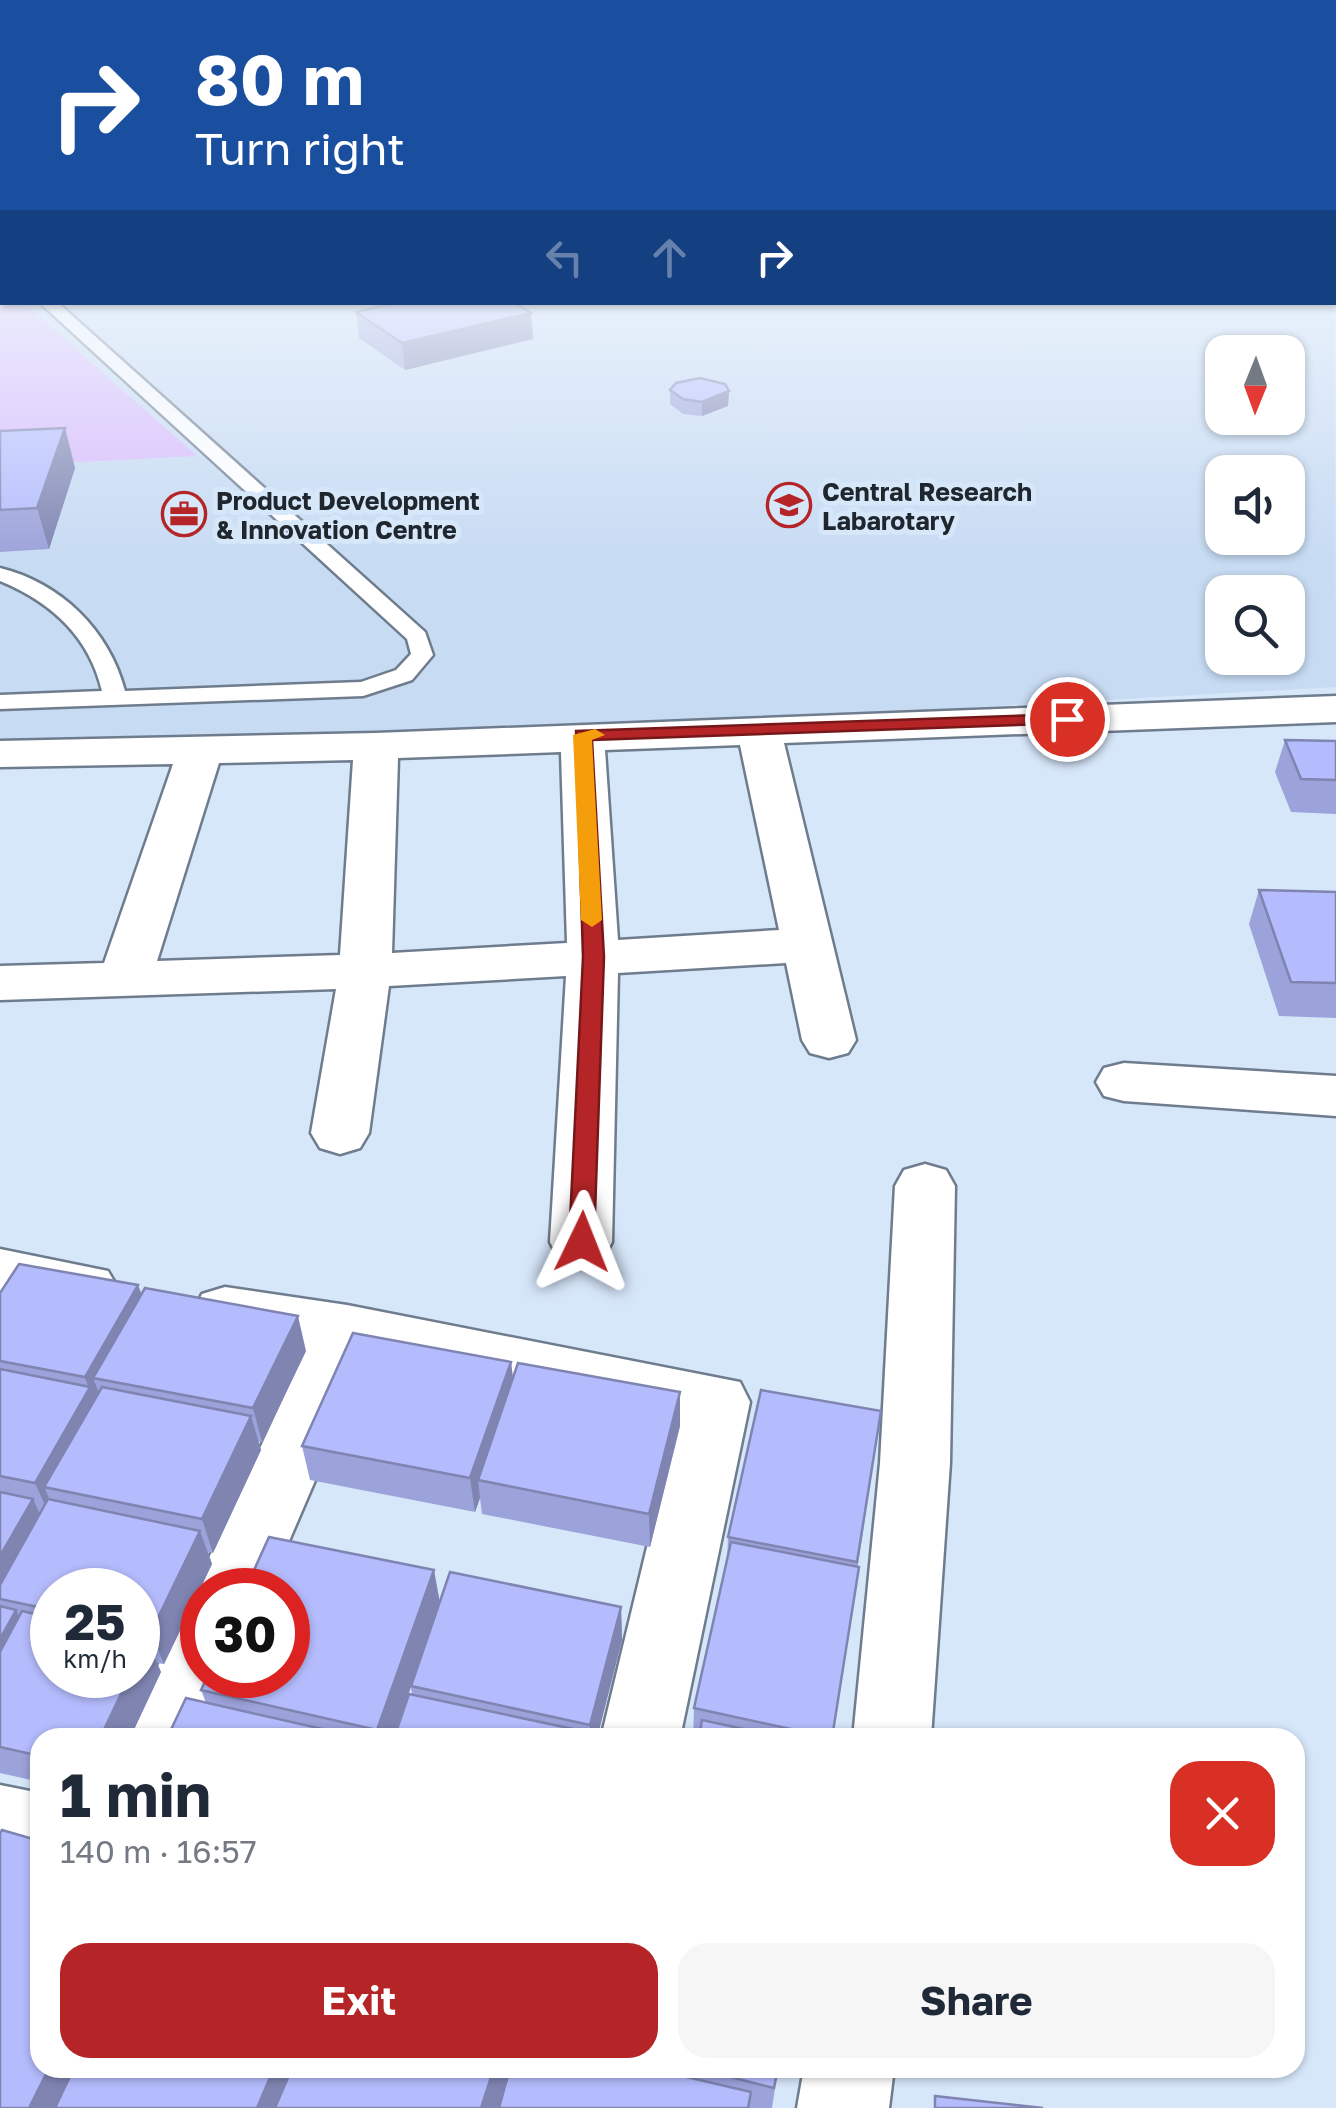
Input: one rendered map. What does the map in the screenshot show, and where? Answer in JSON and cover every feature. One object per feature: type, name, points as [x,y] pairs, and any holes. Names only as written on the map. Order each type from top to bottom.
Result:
[{"type":"street","points":[[0,754],[376,746],[582,735],[1336,710]]},
{"type":"street","points":[[759,730],[829,1040]]},
{"type":"street","points":[[582,735],[594,957],[582,1242]]},
{"type":"street","points":[[340,1134],[365,971],[376,746]]},
{"type":"street","points":[[125,978],[200,751]]},
{"type":"street","points":[[0,982],[365,971],[808,944]]},
{"type":"street","points":[[1124,1082],[1336,1096]]},
{"type":"street","points":[[893,1728],[915,1463],[925,1186]]},
{"type":"street","points":[[0,1338],[19,1276],[346,1332],[716,1402],[642,1728]]},
{"type":"street","points":[[241,1568],[346,1332]]},
{"type":"street","points":[[169,1728],[182,1698]]},
{"type":"street","points":[[0,1826],[30,1832]]},
{"type":"street","points":[[843,2108],[848,2078]]},
{"type":"lane","points":[[0,702],[363,689],[404,675],[422,656],[422,646],[360,585],[116,364]]},
{"type":"lane","points":[[0,574],[41,593],[87,629],[102,650],[116,698]]},
{"type":"shaded area","name":"Central Research Labarotary","points":[[0,364],[1205,364],[1205,435],[1305,435],[1305,364],[1335,364],[1336,687],[656,725],[0,745]]},
{"type":"shaded area","points":[[0,364],[93,364],[197,456],[0,466]]},
{"type":"building","points":[[700,378],[725,384],[729,391],[702,402],[683,399],[670,390],[676,383]]},
{"type":"building","points":[[65,428],[37,508],[0,510],[0,431]]},
{"type":"building","points":[[1285,740],[1336,741],[1336,780],[1301,779]]},
{"type":"building","points":[[1259,890],[1336,892],[1336,983],[1291,982]]},
{"type":"building","points":[[19,1264],[138,1285],[85,1377],[0,1361],[0,1293]]},
{"type":"building","points":[[145,1288],[298,1316],[253,1408],[93,1378]]},
{"type":"building","points":[[353,1333],[511,1362],[470,1478],[302,1446]]},
{"type":"building","points":[[518,1363],[680,1392],[649,1514],[478,1480]]},
{"type":"building","points":[[0,1369],[90,1387],[35,1483],[0,1476]]},
{"type":"building","points":[[102,1387],[251,1416],[202,1519],[44,1487]]},
{"type":"building","points":[[761,1390],[881,1411],[857,1562],[728,1537]]},
{"type":"building","points":[[0,1492],[33,1499],[0,1556]]},
{"type":"building","points":[[48,1499],[200,1531],[160,1613],[160,1568],[30,1568],[30,1605],[0,1599],[0,1585]]},
{"type":"building","points":[[269,1537],[434,1570],[378,1728],[236,1698],[310,1698],[310,1568],[255,1568]]},
{"type":"building","points":[[731,1542],[859,1567],[834,1728],[786,1728],[694,1708]]},
{"type":"building","points":[[450,1572],[621,1607],[590,1725],[411,1686]]},
{"type":"building","points":[[0,1606],[16,1610],[0,1639]]},
{"type":"building","points":[[22,1611],[30,1613],[30,1698],[119,1698],[105,1728],[30,1728],[30,1754],[0,1747],[0,1652]]},
{"type":"building","points":[[409,1694],[568,1728],[397,1728]]},
{"type":"building","points":[[186,1698],[318,1728],[172,1728]]},
{"type":"building","points":[[702,1720],[739,1728],[701,1728]]},
{"type":"building","points":[[2,1830],[30,1838],[30,2078],[44,2078],[29,2108],[0,2108]]},
{"type":"building","points":[[69,2078],[270,2078],[257,2108],[55,2108]]},
{"type":"building","points":[[288,2078],[491,2078],[481,2108],[275,2108]]},
{"type":"building","points":[[507,2078],[691,2078],[751,2092],[748,2108],[499,2108]]},
{"type":"building","points":[[734,2078],[776,2078],[774,2088]]},
{"type":"building","points":[[935,2096],[1043,2108],[935,2108]]},
{"type":"slow traffic","points":[[592,920],[582,735],[595,735]]},
{"type":"place","name":"Central Research Labarotary","points":[[789,505]]},
{"type":"place","name":"Product Development & Innovation Centre","points":[[184,514]]},
{"type":"route","points":[[582,1242],[594,957],[582,735],[1067,719]]}]
